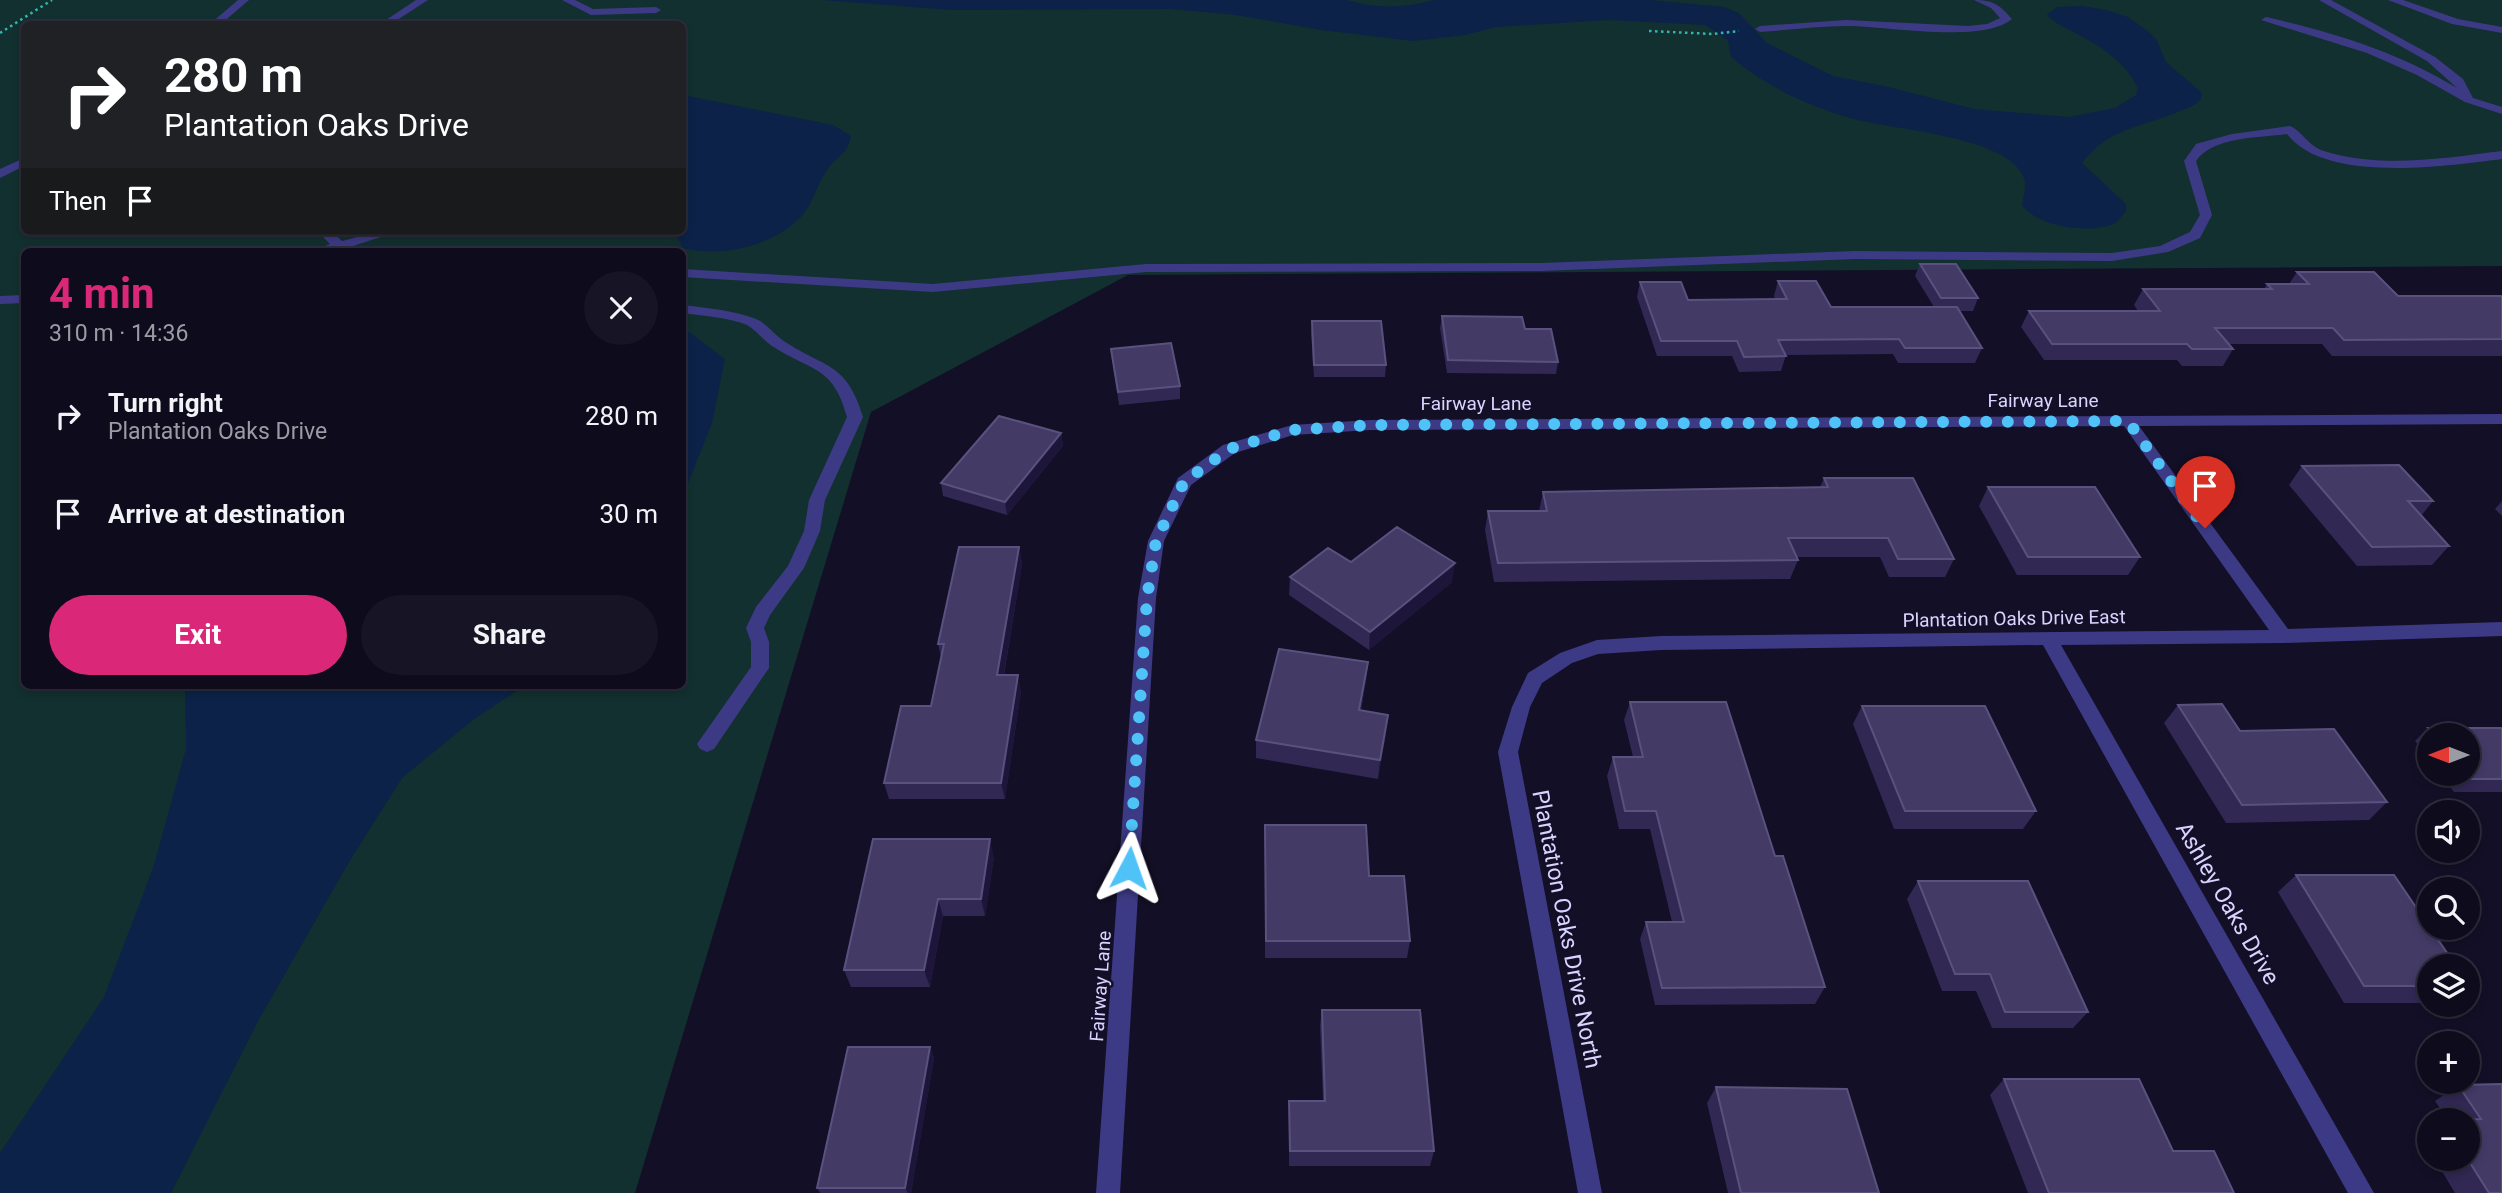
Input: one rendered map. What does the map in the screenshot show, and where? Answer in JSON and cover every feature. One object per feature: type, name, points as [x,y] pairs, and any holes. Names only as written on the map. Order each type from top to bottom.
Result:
[{"type":"street","points":[[219,21],[244,0]]},
{"type":"street","points":[[390,21],[423,0]]},
{"type":"street","points":[[567,0],[591,12],[656,10]]},
{"type":"street","points":[[1760,29],[1846,23],[1968,29],[1989,27],[2007,19],[1995,6],[1979,0]]},
{"type":"street","points":[[2324,0],[2431,59],[2459,81],[2469,100]]},
{"type":"street","points":[[2393,0],[2456,22],[2502,30]]},
{"type":"street","points":[[2266,20],[2318,31],[2390,58],[2438,80],[2469,100],[2502,111]]},
{"type":"street","points":[[686,273],[933,288],[1146,268],[1541,267],[1855,255],[2112,257],[2163,249],[2195,235],[2206,215],[2190,162],[2200,147],[2232,138],[2290,130],[2301,144],[2318,152],[2344,159],[2387,164],[2502,155]]},
{"type":"street","points":[[0,174],[21,164]]},
{"type":"street","points":[[327,235],[342,248]]},
{"type":"street","points":[[346,248],[377,236]]},
{"type":"street","points":[[0,293],[0,300],[21,299]]},
{"type":"street","points":[[686,310],[754,323],[776,342],[836,376],[848,393],[855,417],[817,500],[812,531],[795,568],[762,612],[755,628],[760,642],[760,668],[708,744]]},
{"type":"street","name":"Fairway Lane","points":[[1108,1193],[1147,598],[1156,541],[1184,482],[1229,449],[1292,430],[1370,425],[2502,419]]},
{"type":"street","points":[[2128,421],[2283,636]]},
{"type":"street","name":"Plantation Oaks Drive East","points":[[1535,678],[1566,657],[1597,647],[1661,643],[2283,636],[2502,629]]},
{"type":"street","name":"Ashley Oaks Drive","points":[[2048,638],[2362,1193]]},
{"type":"street","name":"Plantation Oaks Drive North","points":[[1535,678],[1521,706],[1508,752],[1590,1193]]},
{"type":"path","points":[[0,33],[52,0]]},
{"type":"path","points":[[1649,31],[1713,34]]},
{"type":"green space","points":[[0,0],[2502,0],[2502,266],[1128,275],[871,412],[635,1193],[0,1193]]},
{"type":"water","points":[[822,0],[1347,0],[1391,6],[1434,0],[1651,0],[1725,7],[1740,14],[1767,43],[1833,76],[1974,109],[2068,117],[2115,108],[2136,95],[2138,88],[2127,71],[2111,56],[2047,15],[2057,7],[2082,6],[2128,17],[2149,32],[2157,41],[2166,62],[2202,93],[2201,99],[2193,105],[2125,130],[2092,151],[2082,163],[2126,204],[2126,211],[2115,223],[2105,227],[2079,228],[2052,224],[2029,213],[2022,205],[2024,178],[2014,164],[1996,152],[1946,136],[1850,118],[1803,101],[1745,68],[1731,57],[1728,40],[1705,25],[1609,20],[1496,27],[1465,35],[1413,41],[1321,30],[1236,15],[1169,9],[951,10]]},
{"type":"water","points":[[686,96],[833,125],[851,136],[845,150],[826,171],[807,209],[797,221],[768,240],[733,250],[698,251],[683,248],[676,235],[686,235]]},
{"type":"water","points":[[686,332],[725,359],[712,423],[686,488]]},
{"type":"water","points":[[185,689],[520,689],[473,720],[402,778],[349,862],[257,1023],[171,1193],[0,1193],[0,1153],[104,997],[153,868],[186,749]]},
{"type":"building","points":[[1920,264],[1956,264],[1978,298],[1941,298]]},
{"type":"building","points":[[2297,272],[2374,272],[2398,296],[2502,296],[2502,339],[2344,340],[2333,328],[2215,328],[2233,349],[2192,349],[2187,344],[2052,344],[2029,311],[2160,311],[2143,289],[2272,289],[2267,284],[2309,284]]},
{"type":"building","points":[[1778,281],[1816,281],[1831,307],[1957,307],[1982,348],[1905,348],[1899,339],[1778,340],[1786,356],[1744,357],[1737,341],[1661,341],[1640,282],[1681,282],[1688,300],[1787,299]]},
{"type":"building","points":[[1442,316],[1522,317],[1525,329],[1551,329],[1558,362],[1448,360]]},
{"type":"building","points":[[1312,321],[1381,321],[1386,365],[1314,365]]},
{"type":"building","points":[[1171,343],[1180,386],[1118,392],[1111,349]]},
{"type":"building","points":[[999,416],[1061,433],[1005,502],[941,483]]},
{"type":"building","points":[[2399,465],[2433,501],[2408,501],[2449,546],[2372,547],[2302,466]]},
{"type":"building","points":[[1824,478],[1913,478],[1954,559],[1898,559],[1888,538],[1788,538],[1798,560],[1498,563],[1488,511],[1547,511],[1543,492],[1828,487]]},
{"type":"building","points":[[1988,487],[2095,487],[2140,557],[2028,557]]},
{"type":"building","points":[[1397,527],[1455,563],[1370,632],[1290,577],[1328,548],[1351,562]]},
{"type":"building","points":[[959,547],[1019,547],[997,675],[1018,675],[1001,783],[884,783],[901,706],[931,706],[944,644],[938,644]]},
{"type":"building","points":[[1279,649],[1368,662],[1359,710],[1388,715],[1380,760],[1256,740]]},
{"type":"building","points":[[1630,702],[1726,702],[1775,856],[1783,856],[1825,987],[1662,988],[1646,922],[1684,922],[1656,811],[1625,811],[1613,757],[1643,757]]},
{"type":"building","points":[[2222,704],[2240,731],[2334,729],[2387,802],[2242,805],[2178,705]]},
{"type":"building","points":[[1862,706],[1985,706],[2036,811],[1905,811]]},
{"type":"building","points":[[2480,728],[2502,728],[2502,779],[2480,779]]},
{"type":"building","points":[[1265,825],[1366,825],[1369,876],[1404,876],[1410,941],[1266,941]]},
{"type":"building","points":[[873,839],[990,839],[981,899],[938,899],[924,970],[844,970]]},
{"type":"building","points":[[2296,875],[2394,875],[2417,909],[2417,940],[2438,940],[2448,954],[2417,954],[2417,986],[2364,986]]},
{"type":"building","points":[[1918,881],[2028,881],[2088,1012],[2005,1012],[1990,974],[1955,974]]},
{"type":"building","points":[[1322,1010],[1420,1010],[1434,1151],[1290,1151],[1289,1101],[1325,1101]]},
{"type":"building","points":[[848,1047],[930,1047],[905,1188],[817,1188]]},
{"type":"building","points":[[2004,1079],[2139,1079],[2173,1151],[2214,1151],[2234,1193],[2049,1193]]},
{"type":"building","points":[[2480,1084],[2502,1084],[2502,1193],[2489,1193],[2475,1171],[2480,1171],[2480,1108],[2474,1108],[2464,1094],[2480,1094]]},
{"type":"building","points":[[1716,1087],[1847,1089],[1879,1193],[1741,1193]]},
{"type":"route","points":[[1129,868],[1147,598],[1156,541],[1184,482],[1229,449],[1292,430],[1370,425],[2128,421],[2205,528]]}]
